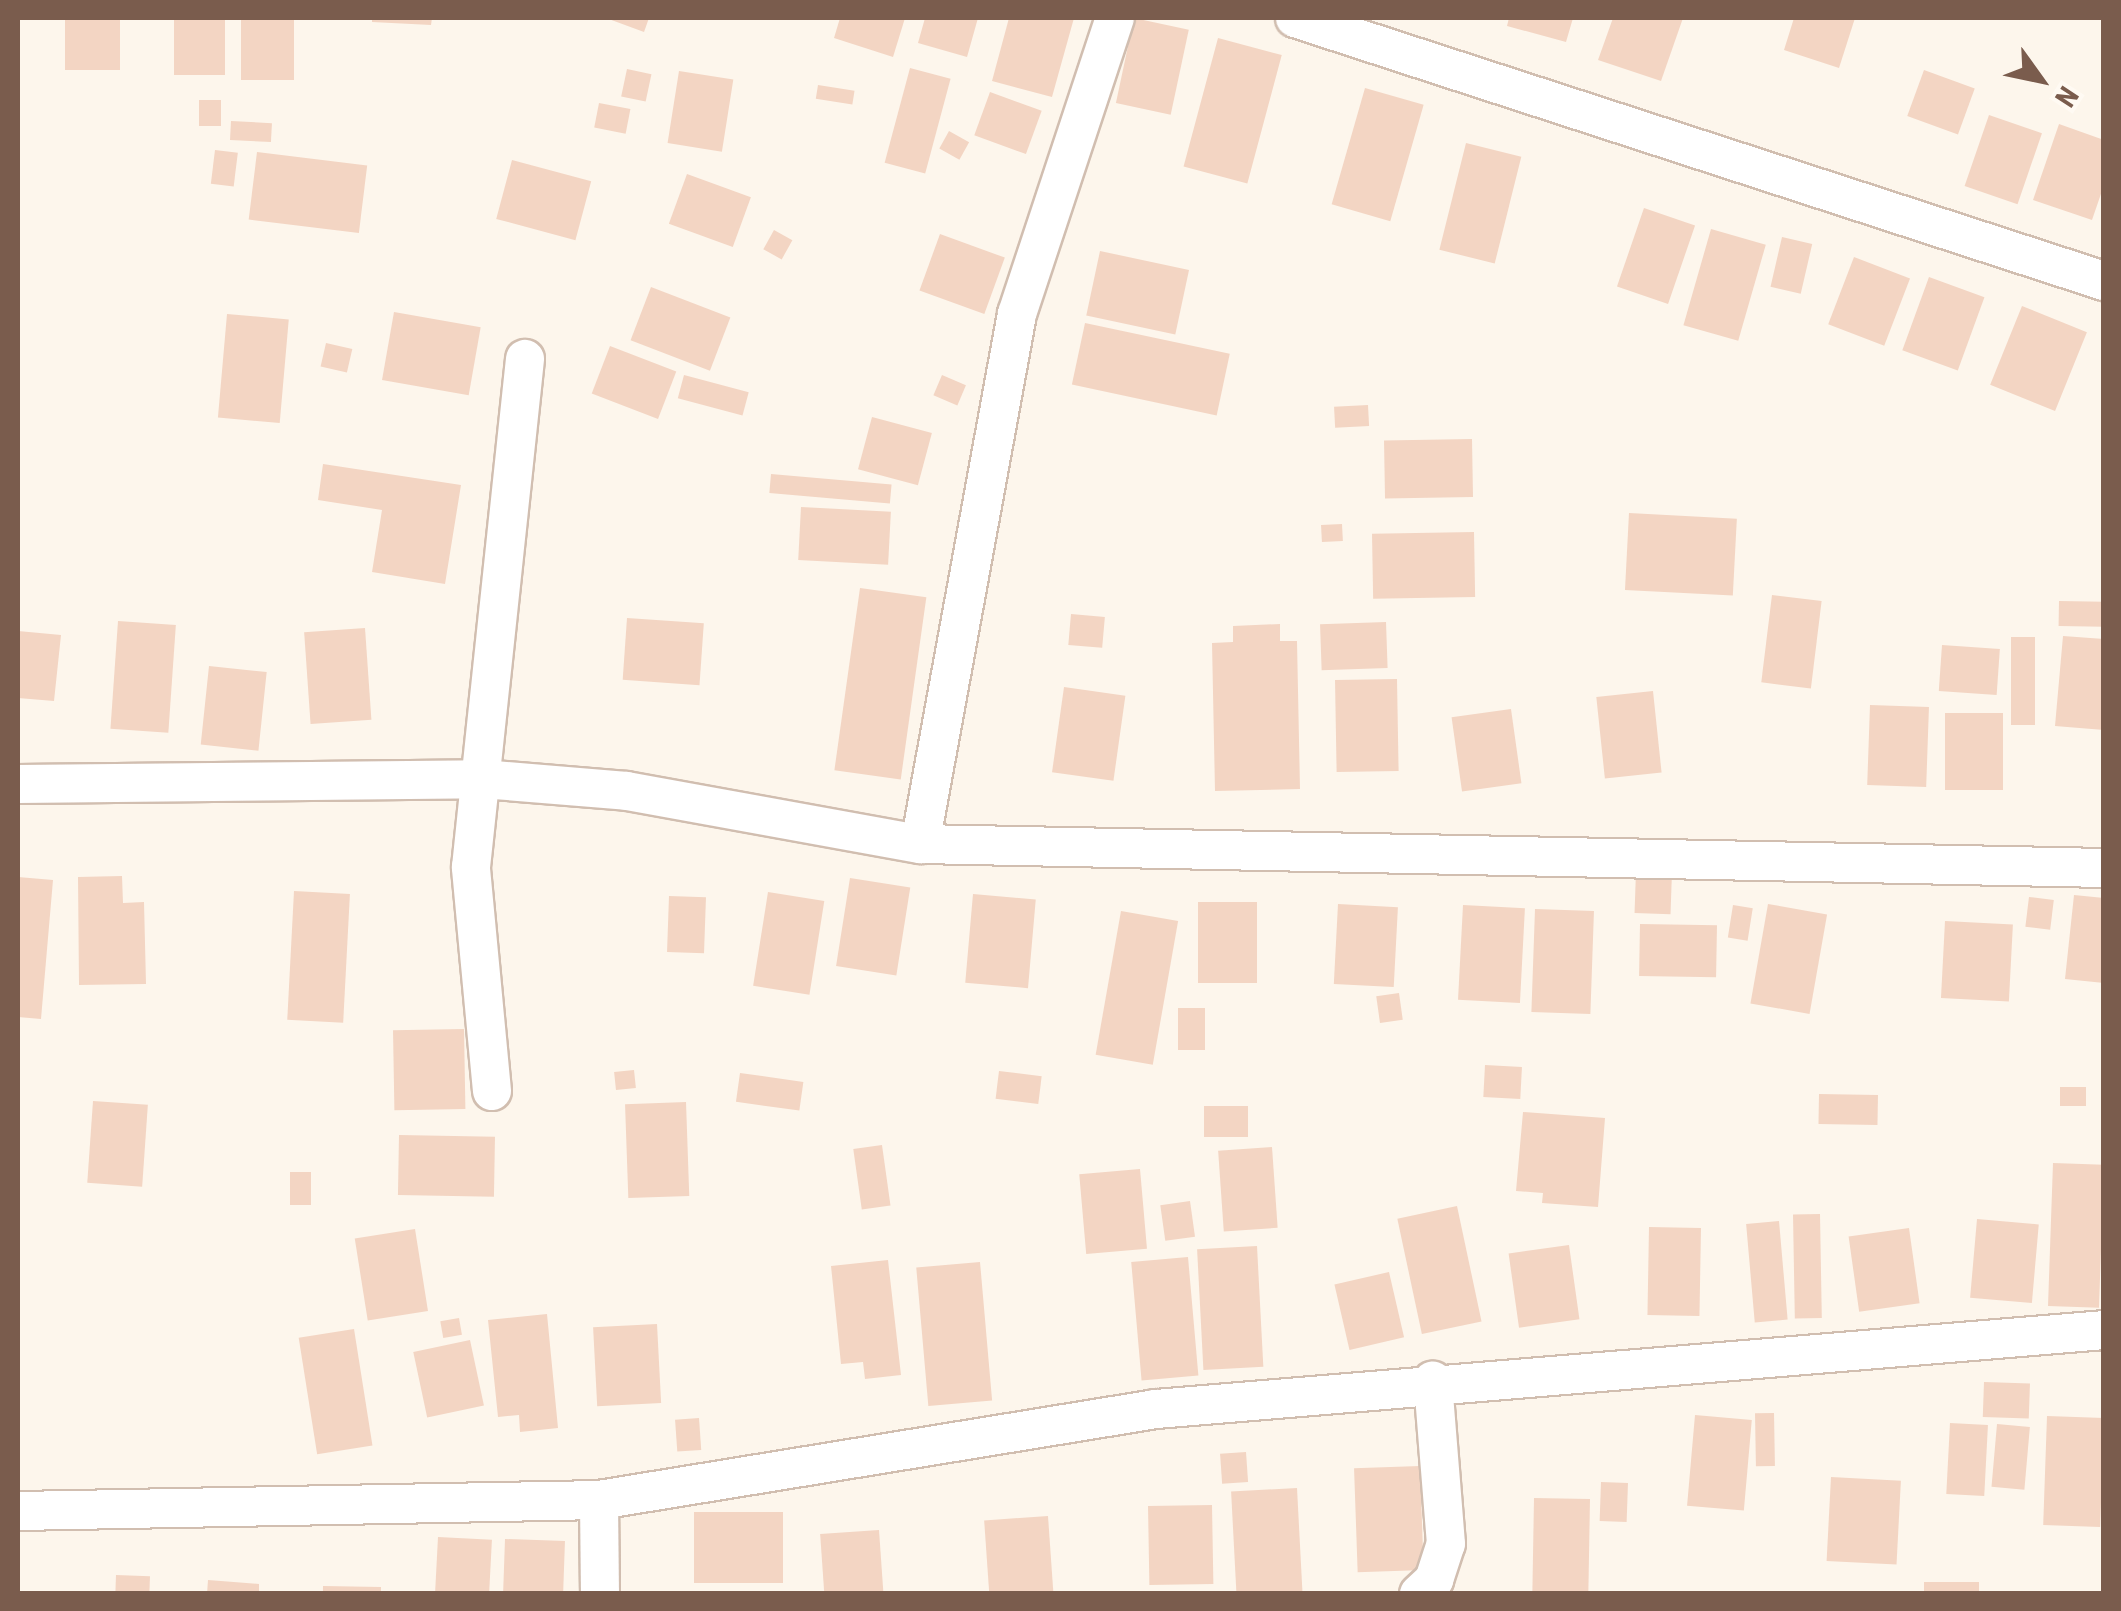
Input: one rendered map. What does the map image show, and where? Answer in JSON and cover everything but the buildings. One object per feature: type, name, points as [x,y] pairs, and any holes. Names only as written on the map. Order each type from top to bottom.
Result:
[{"type":"street","points":[[920,844],[1017,314],[1115,18]]},
{"type":"street","points":[[1295,18],[2104,281]]},
{"type":"street","points":[[492,1091],[471,867],[524,358]]},
{"type":"street","points":[[18,784],[482,778],[627,791],[920,844],[2104,868]]},
{"type":"street","points":[[18,1511],[599,1500],[1156,1409],[1434,1380],[2104,1330]]},
{"type":"street","points":[[1419,1594],[1434,1580],[1446,1544],[1434,1380]]},
{"type":"street","points":[[599,1500],[600,1594]]}]
